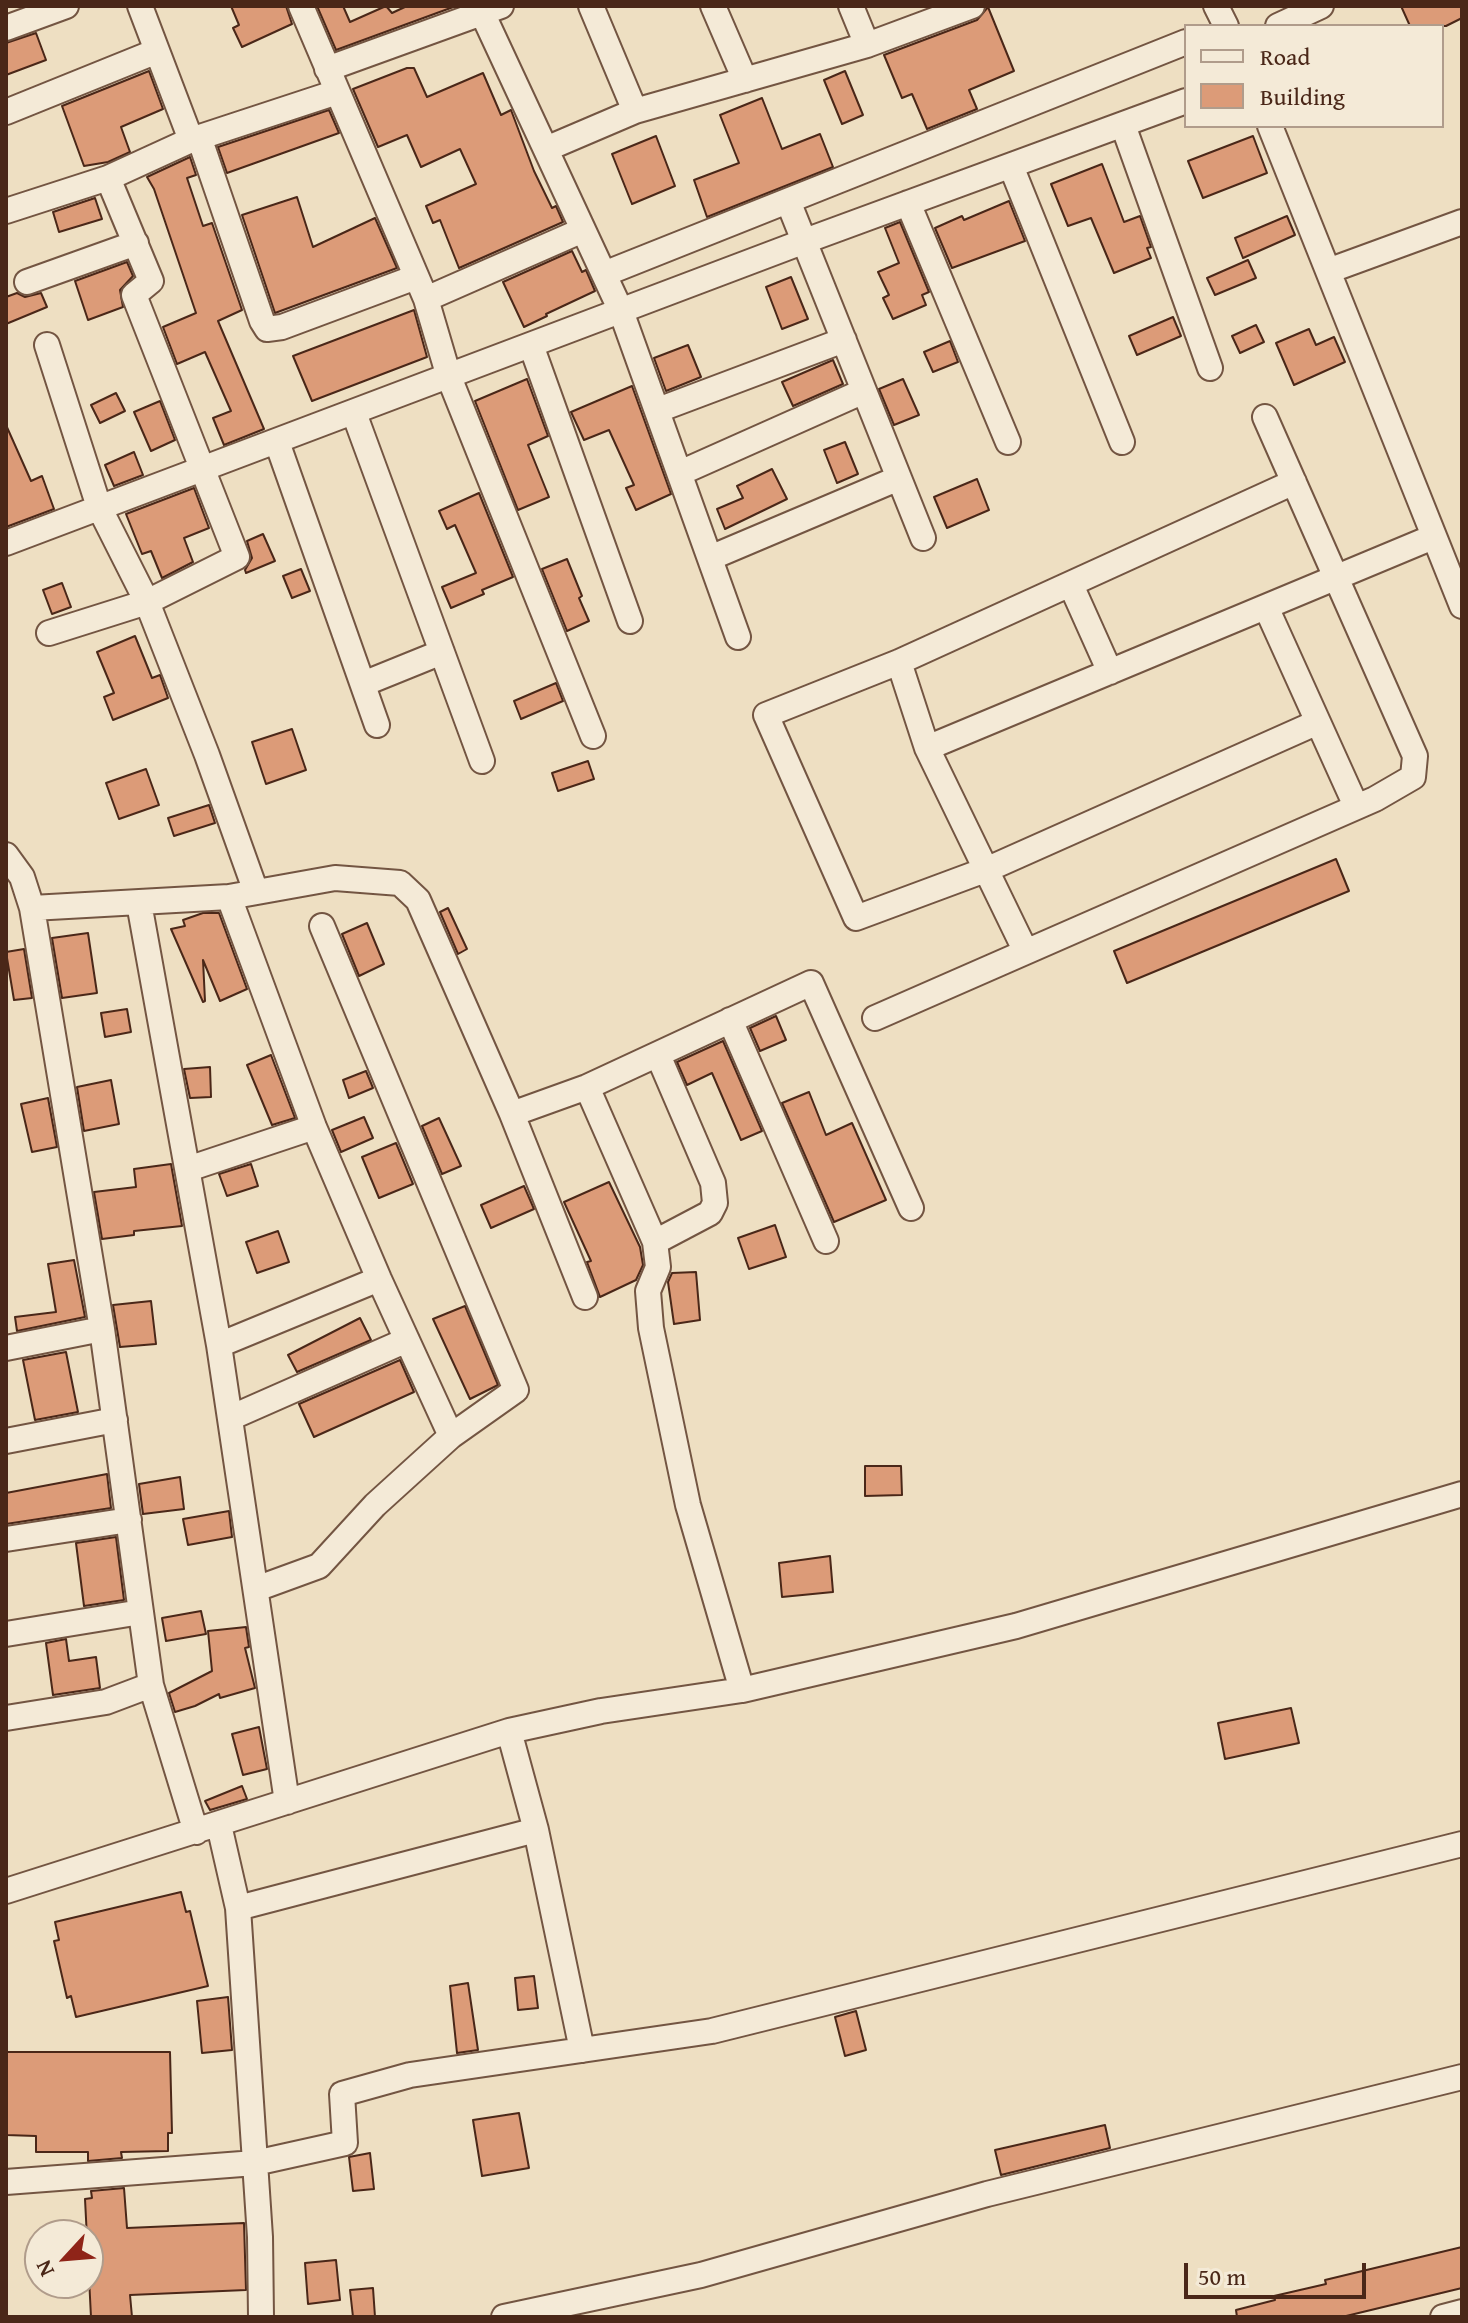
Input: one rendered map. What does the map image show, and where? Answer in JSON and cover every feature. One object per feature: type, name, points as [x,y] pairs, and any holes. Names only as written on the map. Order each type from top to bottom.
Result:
[{"type":"street","points":[[6,28],[66,6]]},
{"type":"street","points":[[140,6],[195,138],[267,329],[421,288],[583,230]]},
{"type":"street","points":[[301,6],[421,288],[449,377],[593,736]]},
{"type":"street","points":[[591,6],[635,111]]},
{"type":"street","points":[[713,6],[745,80]]},
{"type":"street","points":[[851,6],[867,45]]},
{"type":"street","points":[[546,149],[635,111],[867,45],[972,6]]},
{"type":"street","points":[[1216,6],[1225,24]]},
{"type":"street","points":[[1282,24],[1321,6]]},
{"type":"street","points":[[327,69],[487,8],[546,149],[621,311],[738,637]]},
{"type":"street","points":[[604,274],[1184,43]]},
{"type":"street","points":[[6,112],[157,51]]},
{"type":"street","points":[[6,211],[108,178],[195,138],[337,92]]},
{"type":"street","points":[[6,543],[805,241],[1184,102]]},
{"type":"street","points":[[1123,125],[1210,368]]},
{"type":"street","points":[[1271,128],[1462,606]]},
{"type":"street","points":[[1011,166],[1122,442]]},
{"type":"street","points":[[49,633],[147,602],[237,557],[134,295],[151,281],[108,178]]},
{"type":"street","points":[[788,201],[923,538]]},
{"type":"street","points":[[908,203],[1008,442]]},
{"type":"street","points":[[1328,271],[1462,222]]},
{"type":"street","points":[[27,282],[136,243]]},
{"type":"street","points":[[658,410],[844,340]]},
{"type":"street","points":[[47,345],[99,507],[147,602],[256,892]]},
{"type":"street","points":[[531,345],[630,621]]},
{"type":"street","points":[[680,473],[864,391]]},
{"type":"street","points":[[354,413],[482,761]]},
{"type":"street","points":[[875,1018],[1397,788],[1413,777],[1415,756],[1265,417]]},
{"type":"street","points":[[277,442],[377,725]]},
{"type":"street","points":[[710,558],[899,478]]},
{"type":"street","points":[[1294,482],[899,662],[766,715],[856,918],[988,869],[1318,722]]},
{"type":"street","points":[[927,748],[1433,537]]},
{"type":"street","points":[[1071,585],[1110,672]]},
{"type":"street","points":[[1266,607],[1356,806]]},
{"type":"street","points":[[363,684],[442,652]]},
{"type":"street","points":[[899,662],[927,748],[1025,950]]},
{"type":"street","points":[[6,855],[22,877],[32,908],[102,1329],[151,1685],[196,1832]]},
{"type":"street","points":[[32,908],[229,897],[335,878],[400,883],[418,900],[512,1114],[585,1297]]},
{"type":"street","points":[[229,897],[314,1127],[451,1436]]},
{"type":"street","points":[[139,903],[219,1345],[287,1802]]},
{"type":"street","points":[[256,1589],[319,1566],[375,1505],[451,1436],[516,1390],[322,926]]},
{"type":"street","points":[[512,1114],[587,1087],[811,983],[911,1208]]},
{"type":"street","points":[[730,1020],[826,1241]]},
{"type":"street","points":[[655,1242],[710,1213],[715,1203],[713,1183],[658,1055]]},
{"type":"street","points":[[587,1087],[655,1242],[658,1267],[648,1291],[651,1328],[688,1505],[742,1690]]},
{"type":"street","points":[[188,1169],[314,1127]]},
{"type":"street","points":[[219,1345],[379,1279]]},
{"type":"street","points":[[6,1348],[102,1329]]},
{"type":"street","points":[[230,1418],[407,1340]]},
{"type":"street","points":[[6,1441],[115,1420]]},
{"type":"street","points":[[6,1891],[509,1731],[601,1711],[742,1690],[1016,1626],[1462,1494]]},
{"type":"street","points":[[6,1539],[129,1520]]},
{"type":"street","points":[[6,1634],[141,1612]]},
{"type":"street","points":[[6,1718],[106,1702],[151,1685]]},
{"type":"street","points":[[509,1731],[536,1830],[582,2050]]},
{"type":"street","points":[[219,1825],[238,1908],[255,2163],[261,2317]]},
{"type":"street","points":[[238,1908],[536,1830]]},
{"type":"street","points":[[6,2182],[255,2163],[345,2143],[342,2094],[410,2075],[712,2031],[1462,1844]]},
{"type":"street","points":[[504,2317],[701,2275],[987,2194],[1462,2077]]},
{"type":"street","points":[[1443,2317],[1462,2312]]},
{"type":"building","points":[[231,6],[286,6],[292,24],[242,47],[233,28],[239,25]]},
{"type":"building","points":[[317,6],[343,6],[350,22],[386,6],[392,13],[407,6],[456,6],[336,50]]},
{"type":"building","points":[[1401,6],[1462,6],[1462,18],[1446,26],[1409,24]]},
{"type":"building","points":[[988,7],[1014,71],[969,90],[977,109],[927,129],[912,94],[902,98],[884,55],[977,20]]},
{"type":"building","points":[[36,33],[46,60],[6,75],[6,43]]},
{"type":"building","points":[[414,68],[427,97],[483,73],[501,115],[511,110],[534,171],[552,208],[556,206],[563,222],[459,268],[440,220],[433,223],[426,206],[476,184],[460,149],[421,167],[407,135],[378,147],[353,89]]},
{"type":"building","points":[[149,71],[163,109],[121,127],[130,152],[108,162],[84,166],[62,106]]},
{"type":"building","points":[[845,71],[863,115],[842,124],[824,80]]},
{"type":"building","points":[[762,98],[782,149],[820,134],[833,167],[707,217],[694,180],[739,163],[720,115]]},
{"type":"building","points":[[329,110],[339,133],[227,173],[218,147]]},
{"type":"building","points":[[656,136],[675,186],[632,204],[612,154]]},
{"type":"building","points":[[1253,136],[1267,173],[1203,198],[1188,161]]},
{"type":"building","points":[[190,157],[196,175],[187,178],[203,226],[212,223],[242,310],[218,321],[264,429],[224,445],[213,418],[231,411],[205,352],[177,364],[163,327],[196,313],[154,189],[147,177]]},
{"type":"building","points":[[1102,164],[1124,222],[1140,216],[1151,247],[1147,248],[1151,258],[1114,273],[1091,218],[1068,226],[1051,184]]},
{"type":"building","points":[[297,197],[313,247],[375,218],[397,268],[275,313],[242,215]]},
{"type":"building","points":[[95,198],[102,219],[59,232],[53,212]]},
{"type":"building","points":[[1009,201],[1025,241],[952,268],[935,228],[962,216],[964,220]]},
{"type":"building","points":[[1287,216],[1295,235],[1243,258],[1235,238]]},
{"type":"building","points":[[900,222],[929,292],[922,295],[926,305],[893,319],[883,298],[889,295],[878,272],[899,263],[885,228]]},
{"type":"building","points":[[572,251],[582,272],[586,270],[595,291],[524,327],[503,282]]},
{"type":"building","points":[[1248,260],[1256,278],[1215,295],[1207,278]]},
{"type":"building","points":[[127,262],[133,276],[120,290],[123,307],[88,320],[75,281]]},
{"type":"building","points":[[791,277],[808,319],[782,329],[766,287]]},
{"type":"building","points":[[17,293],[25,297],[41,293],[47,307],[6,324],[6,297]]},
{"type":"building","points":[[414,310],[427,357],[312,401],[293,356]]},
{"type":"building","points":[[1173,317],[1181,336],[1137,355],[1129,336]]},
{"type":"building","points":[[1256,325],[1264,342],[1240,353],[1232,336]]},
{"type":"building","points":[[1309,329],[1316,345],[1334,337],[1345,362],[1294,385],[1276,343]]},
{"type":"building","points":[[950,341],[958,362],[933,372],[924,352]]},
{"type":"building","points":[[688,345],[701,377],[666,391],[654,358]]},
{"type":"building","points":[[833,360],[843,384],[793,406],[782,382]]},
{"type":"building","points":[[527,379],[548,436],[528,445],[549,497],[518,510],[475,401]]},
{"type":"building","points":[[903,379],[919,415],[894,425],[879,389]]},
{"type":"building","points":[[632,386],[671,494],[636,510],[626,488],[634,485],[609,430],[584,440],[571,412]]},
{"type":"building","points":[[116,393],[125,411],[100,423],[91,405]]},
{"type":"building","points":[[160,401],[175,440],[151,451],[134,412]]},
{"type":"building","points":[[6,425],[31,481],[42,476],[54,509],[6,527]]},
{"type":"building","points":[[845,442],[858,474],[837,483],[824,450]]},
{"type":"building","points":[[134,452],[143,475],[114,486],[105,465]]},
{"type":"building","points":[[772,469],[787,499],[725,529],[717,509],[743,498],[737,486]]},
{"type":"building","points":[[977,479],[989,510],[947,528],[934,497]]},
{"type":"building","points":[[194,488],[209,528],[184,538],[193,562],[162,578],[151,551],[142,554],[126,514]]},
{"type":"building","points":[[479,493],[513,577],[451,608],[442,587],[476,573],[455,525],[447,529],[439,511]]},
{"type":"building","points":[[263,534],[275,561],[246,573],[252,558],[247,541]]},
{"type":"building","points":[[567,559],[589,621],[567,631],[542,569]]},
{"type":"building","points":[[301,569],[310,591],[292,598],[283,576]]},
{"type":"building","points":[[62,583],[71,607],[52,614],[43,590]]},
{"type":"building","points":[[135,636],[152,678],[160,675],[168,698],[113,720],[104,697],[114,693],[97,652]]},
{"type":"building","points":[[556,683],[563,701],[521,719],[514,701]]},
{"type":"building","points":[[292,729],[306,770],[266,784],[252,742]]},
{"type":"building","points":[[588,761],[594,779],[558,791],[552,773]]},
{"type":"building","points":[[146,769],[159,805],[119,819],[106,783]]},
{"type":"building","points":[[209,805],[215,823],[174,836],[168,818]]},
{"type":"building","points":[[1336,859],[1349,891],[1127,983],[1114,951]]},
{"type":"building","points":[[448,908],[467,949],[458,954],[440,912]]},
{"type":"building","points":[[203,913],[219,913],[247,989],[220,1001],[203,960],[203,1002],[171,929],[185,926],[183,920]]},
{"type":"building","points":[[367,923],[384,964],[359,976],[342,934]]},
{"type":"building","points":[[88,933],[97,993],[62,998],[52,938]]},
{"type":"building","points":[[24,949],[32,998],[14,1000],[6,952]]},
{"type":"building","points":[[127,1009],[131,1032],[105,1037],[101,1013]]},
{"type":"building","points":[[776,1016],[786,1040],[760,1051],[750,1028]]},
{"type":"building","points":[[723,1041],[762,1131],[741,1140],[712,1073],[687,1085],[677,1062]]},
{"type":"building","points":[[271,1055],[295,1118],[272,1125],[247,1065]]},
{"type":"building","points":[[210,1067],[211,1097],[190,1098],[184,1069]]},
{"type":"building","points":[[366,1071],[373,1088],[349,1098],[343,1080]]},
{"type":"building","points":[[111,1080],[119,1124],[84,1131],[77,1087]]},
{"type":"building","points":[[809,1092],[826,1135],[852,1123],[886,1200],[834,1222],[782,1103]]},
{"type":"building","points":[[48,1098],[57,1147],[32,1152],[21,1104]]},
{"type":"building","points":[[364,1117],[373,1138],[341,1152],[332,1130]]},
{"type":"building","points":[[439,1118],[461,1166],[442,1174],[422,1126]]},
{"type":"building","points":[[396,1143],[413,1184],[379,1198],[362,1157]]},
{"type":"building","points":[[171,1164],[182,1226],[134,1231],[134,1235],[102,1239],[94,1192],[136,1187],[134,1169]]},
{"type":"building","points":[[251,1164],[258,1186],[227,1196],[219,1174]]},
{"type":"building","points":[[609,1182],[640,1247],[643,1265],[636,1280],[600,1297],[587,1262],[591,1261],[564,1202]]},
{"type":"building","points":[[524,1186],[534,1209],[491,1228],[481,1205]]},
{"type":"building","points":[[775,1225],[786,1257],[749,1269],[738,1238]]},
{"type":"building","points":[[278,1231],[289,1262],[257,1273],[246,1242]]},
{"type":"building","points":[[74,1260],[85,1317],[17,1331],[15,1317],[56,1312],[48,1264]]},
{"type":"building","points":[[696,1272],[700,1320],[674,1324],[668,1282],[672,1273]]},
{"type":"building","points":[[151,1301],[156,1344],[120,1347],[113,1305]]},
{"type":"building","points":[[465,1306],[498,1385],[470,1399],[433,1319]]},
{"type":"building","points":[[360,1318],[371,1340],[297,1372],[288,1355]]},
{"type":"building","points":[[66,1352],[78,1412],[35,1420],[23,1360]]},
{"type":"building","points":[[400,1360],[414,1392],[314,1437],[299,1404]]},
{"type":"building","points":[[865,1466],[901,1466],[902,1495],[865,1496]]},
{"type":"building","points":[[107,1474],[111,1508],[6,1524],[6,1493]]},
{"type":"building","points":[[180,1477],[184,1509],[143,1514],[139,1484]]},
{"type":"building","points":[[229,1511],[232,1537],[188,1545],[183,1519]]},
{"type":"building","points":[[116,1537],[124,1600],[84,1606],[76,1543]]},
{"type":"building","points":[[830,1556],[833,1592],[782,1597],[779,1563]]},
{"type":"building","points":[[201,1611],[206,1634],[166,1641],[162,1618]]},
{"type":"building","points":[[246,1627],[249,1647],[245,1648],[255,1688],[220,1698],[219,1694],[175,1712],[169,1693],[212,1671],[208,1631]]},
{"type":"building","points":[[66,1639],[69,1661],[96,1657],[100,1688],[53,1695],[46,1643]]},
{"type":"building","points":[[1291,1708],[1299,1743],[1225,1759],[1218,1723]]},
{"type":"building","points":[[259,1727],[267,1769],[243,1775],[232,1734]]},
{"type":"building","points":[[242,1786],[247,1799],[210,1810],[205,1801]]},
{"type":"building","points":[[181,1892],[186,1912],[190,1911],[208,1986],[76,2017],[71,1996],[67,1998],[54,1941],[59,1940],[55,1922]]},
{"type":"building","points":[[534,1976],[538,2008],[518,2010],[515,1978]]},
{"type":"building","points":[[468,1983],[478,2050],[457,2053],[450,1986]]},
{"type":"building","points":[[228,1997],[232,2050],[202,2053],[197,2001]]},
{"type":"building","points":[[856,2011],[866,2050],[845,2056],[835,2017]]},
{"type":"building","points":[[6,2052],[170,2052],[172,2133],[168,2133],[168,2151],[121,2152],[122,2158],[88,2161],[88,2152],[36,2152],[36,2136],[6,2135]]},
{"type":"building","points":[[519,2113],[529,2168],[482,2176],[473,2120]]},
{"type":"building","points":[[1105,2125],[1110,2148],[1001,2175],[995,2150]]},
{"type":"building","points":[[370,2153],[374,2189],[353,2191],[349,2157]]},
{"type":"building","points":[[124,2188],[127,2228],[244,2223],[246,2290],[130,2295],[132,2317],[91,2317],[90,2299],[104,2299],[104,2219],[86,2219],[85,2199],[92,2198],[91,2191]]},
{"type":"building","points":[[1462,2247],[1462,2288],[1342,2317],[1237,2317],[1236,2310],[1275,2300],[1274,2296],[1326,2284],[1325,2280]]},
{"type":"building","points":[[336,2260],[340,2300],[308,2304],[305,2263]]},
{"type":"building","points":[[373,2288],[375,2317],[353,2317],[350,2290]]}]
